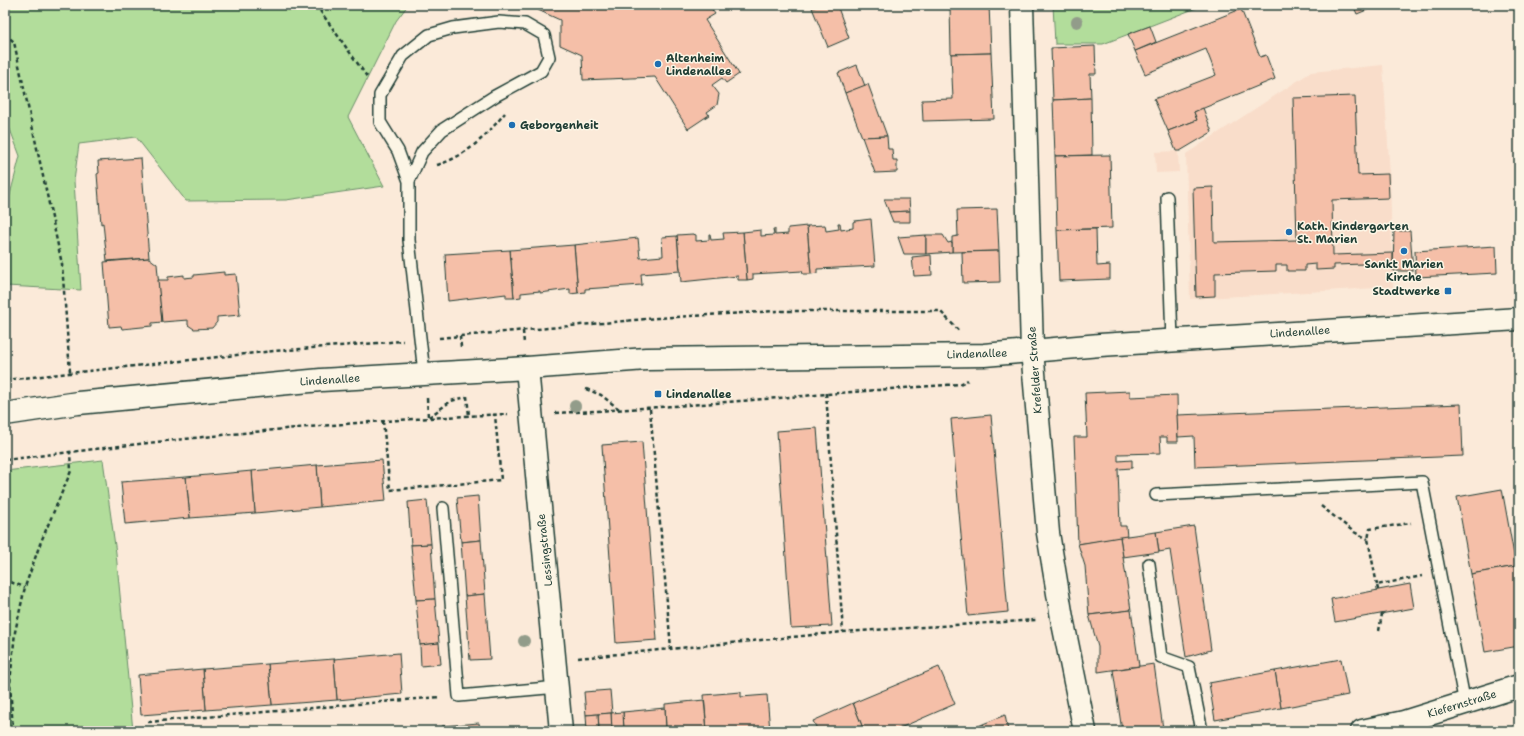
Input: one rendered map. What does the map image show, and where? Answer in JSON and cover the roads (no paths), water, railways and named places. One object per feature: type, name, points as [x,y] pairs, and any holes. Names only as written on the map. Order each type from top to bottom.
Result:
[{"type":"street","name":"Krefelder Straße","points":[[1022,5],[1032,350],[1048,533],[1062,618],[1085,731]]},
{"type":"street","name":"Lindenallee","points":[[5,414],[86,403],[322,380],[527,368],[646,359],[984,355],[1172,340],[1519,319]]},
{"type":"street","name":"Lessingstraße","points":[[527,368],[556,661],[561,731]]},
{"type":"street","name":"Kiefernstraße","points":[[1362,731],[1405,726],[1519,686]]},
{"type":"lane","points":[[409,181],[422,152],[442,130],[495,96],[541,71],[549,58],[544,35],[525,24],[499,22],[453,28],[429,35],[403,56],[380,95],[380,122],[398,151],[409,181],[409,240],[424,373]]},
{"type":"lane","points":[[1167,197],[1172,340]]},
{"type":"lane","points":[[1156,495],[1422,482],[1465,704]]},
{"type":"lane","points":[[443,508],[459,696],[558,687]]},
{"type":"lane","points":[[1149,564],[1161,657],[1189,667],[1202,731]]},
{"type":"place","name":"Altenheim Lindenallee","points":[[658,64]]},
{"type":"place","name":"Geborgenheit","points":[[512,125]]},
{"type":"place","name":"Kath. Kindergarten St. Marien","points":[[1289,232]]},
{"type":"place","name":"Sankt Marien Kirche","points":[[1404,251]]},
{"type":"place","name":"Stadtwerke","points":[[1448,291]]},
{"type":"place","name":"Lindenallee","points":[[658,394]]}]
